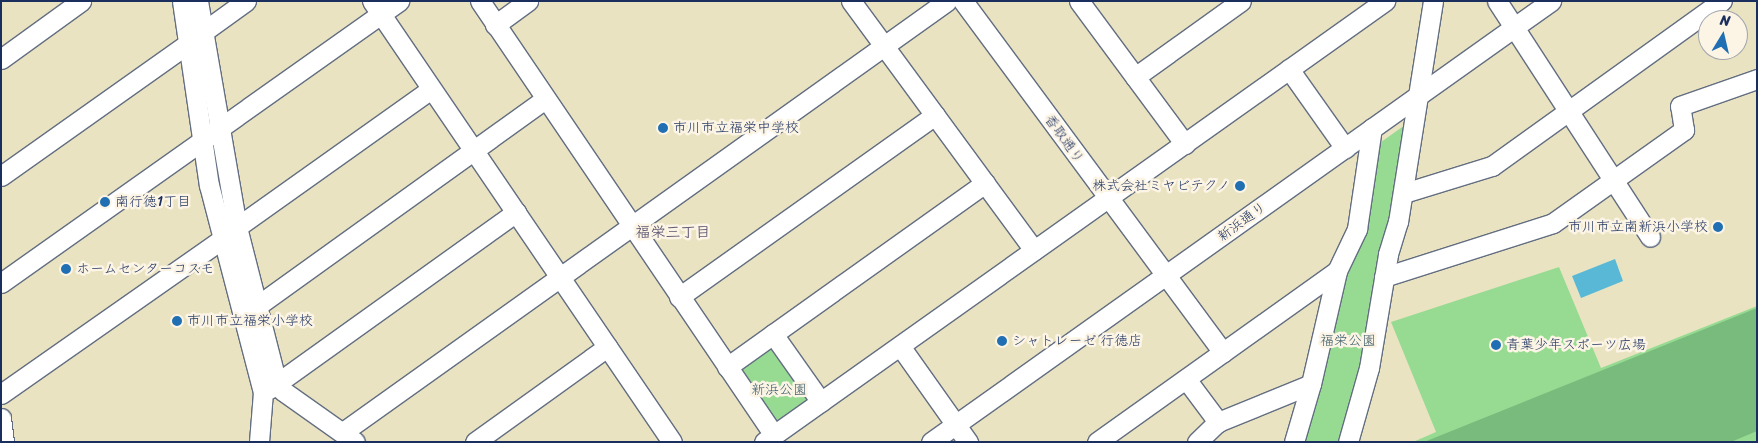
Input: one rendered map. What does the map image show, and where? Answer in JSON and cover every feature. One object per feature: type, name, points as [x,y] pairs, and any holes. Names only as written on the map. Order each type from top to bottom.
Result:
[{"type":"street","points":[[1,59],[81,1]]},
{"type":"street","points":[[182,1],[196,38],[212,134],[209,185],[231,232],[257,306],[270,388],[259,442]]},
{"type":"street","points":[[196,38],[198,1]]},
{"type":"street","points":[[1,176],[246,1]]},
{"type":"street","points":[[1,283],[212,134],[376,8],[399,1]]},
{"type":"street","points":[[480,1],[727,366],[769,438],[1385,1]]},
{"type":"street","points":[[495,25],[528,1]]},
{"type":"street","points":[[850,1],[1034,250]]},
{"type":"street","points":[[270,388],[283,391],[349,437],[560,277],[946,1]]},
{"type":"street","name":"香取通り","points":[[963,1],[1223,352]]},
{"type":"street","points":[[1134,76],[1240,1]]},
{"type":"street","points":[[1348,442],[1369,368],[1384,277],[1404,193],[1433,1]]},
{"type":"street","points":[[1497,1],[1650,237]]},
{"type":"street","name":"新浜通り","points":[[931,442],[1552,1]]},
{"type":"street","points":[[1404,193],[1492,166],[1722,1]]},
{"type":"street","points":[[1085,4],[1134,76],[1185,144]]},
{"type":"street","points":[[376,8],[671,442]]},
{"type":"street","points":[[1289,69],[1345,148]]},
{"type":"street","points":[[1384,277],[1553,223],[1684,130],[1680,106],[1757,80]]},
{"type":"street","points":[[1,394],[431,89]]},
{"type":"street","points":[[257,306],[545,99]]},
{"type":"street","points":[[679,297],[934,115]]},
{"type":"street","points":[[1294,442],[1311,384],[1337,271],[1359,221],[1372,128]]},
{"type":"street","points":[[727,366],[985,183]]},
{"type":"street","points":[[270,388],[516,212]]},
{"type":"street","points":[[231,232],[270,388]]},
{"type":"street","points":[[1097,442],[1337,271]]},
{"type":"street","points":[[773,334],[821,402]]},
{"type":"street","points":[[900,346],[968,442]]},
{"type":"street","points":[[475,442],[607,347]]},
{"type":"street","points":[[1186,379],[1218,422]]},
{"type":"street","points":[[1197,442],[1218,422],[1311,384]]},
{"type":"street","points":[[1,418],[4,442]]},
{"type":"green space","name":"福栄公園","points":[[1405,125],[1372,325],[1340,442],[1301,442],[1374,147]]},
{"type":"green space","points":[[1559,267],[1601,368],[1757,306],[1757,442],[1413,442],[1436,432],[1391,322]]},
{"type":"green space","points":[[1757,308],[1757,431],[1731,442],[1424,442]]},
{"type":"green space","name":"新浜公園","points":[[770,343],[811,401],[779,424],[773,423],[738,371],[740,364]]},
{"type":"water","points":[[1615,259],[1623,281],[1581,298],[1572,276]]},
{"type":"place","name":"市川市立福栄中学校","points":[[663,128]]},
{"type":"place","name":"株式会社ミヤビテクノ","points":[[1240,186]]},
{"type":"place","name":"南行徳1丁目","points":[[105,202]]},
{"type":"place","name":"市川市立南新浜小学校","points":[[1718,227]]},
{"type":"place","name":"ホームセンターコスモ","points":[[66,269]]},
{"type":"place","name":"市川市立福栄小学校","points":[[177,321]]},
{"type":"place","name":"シャトレーゼ 行徳店","points":[[1002,341]]},
{"type":"place","name":"青葉少年スポーツ広場","points":[[1496,345]]},
{"type":"district","name":"福栄三丁目","points":[[673,233]]}]
